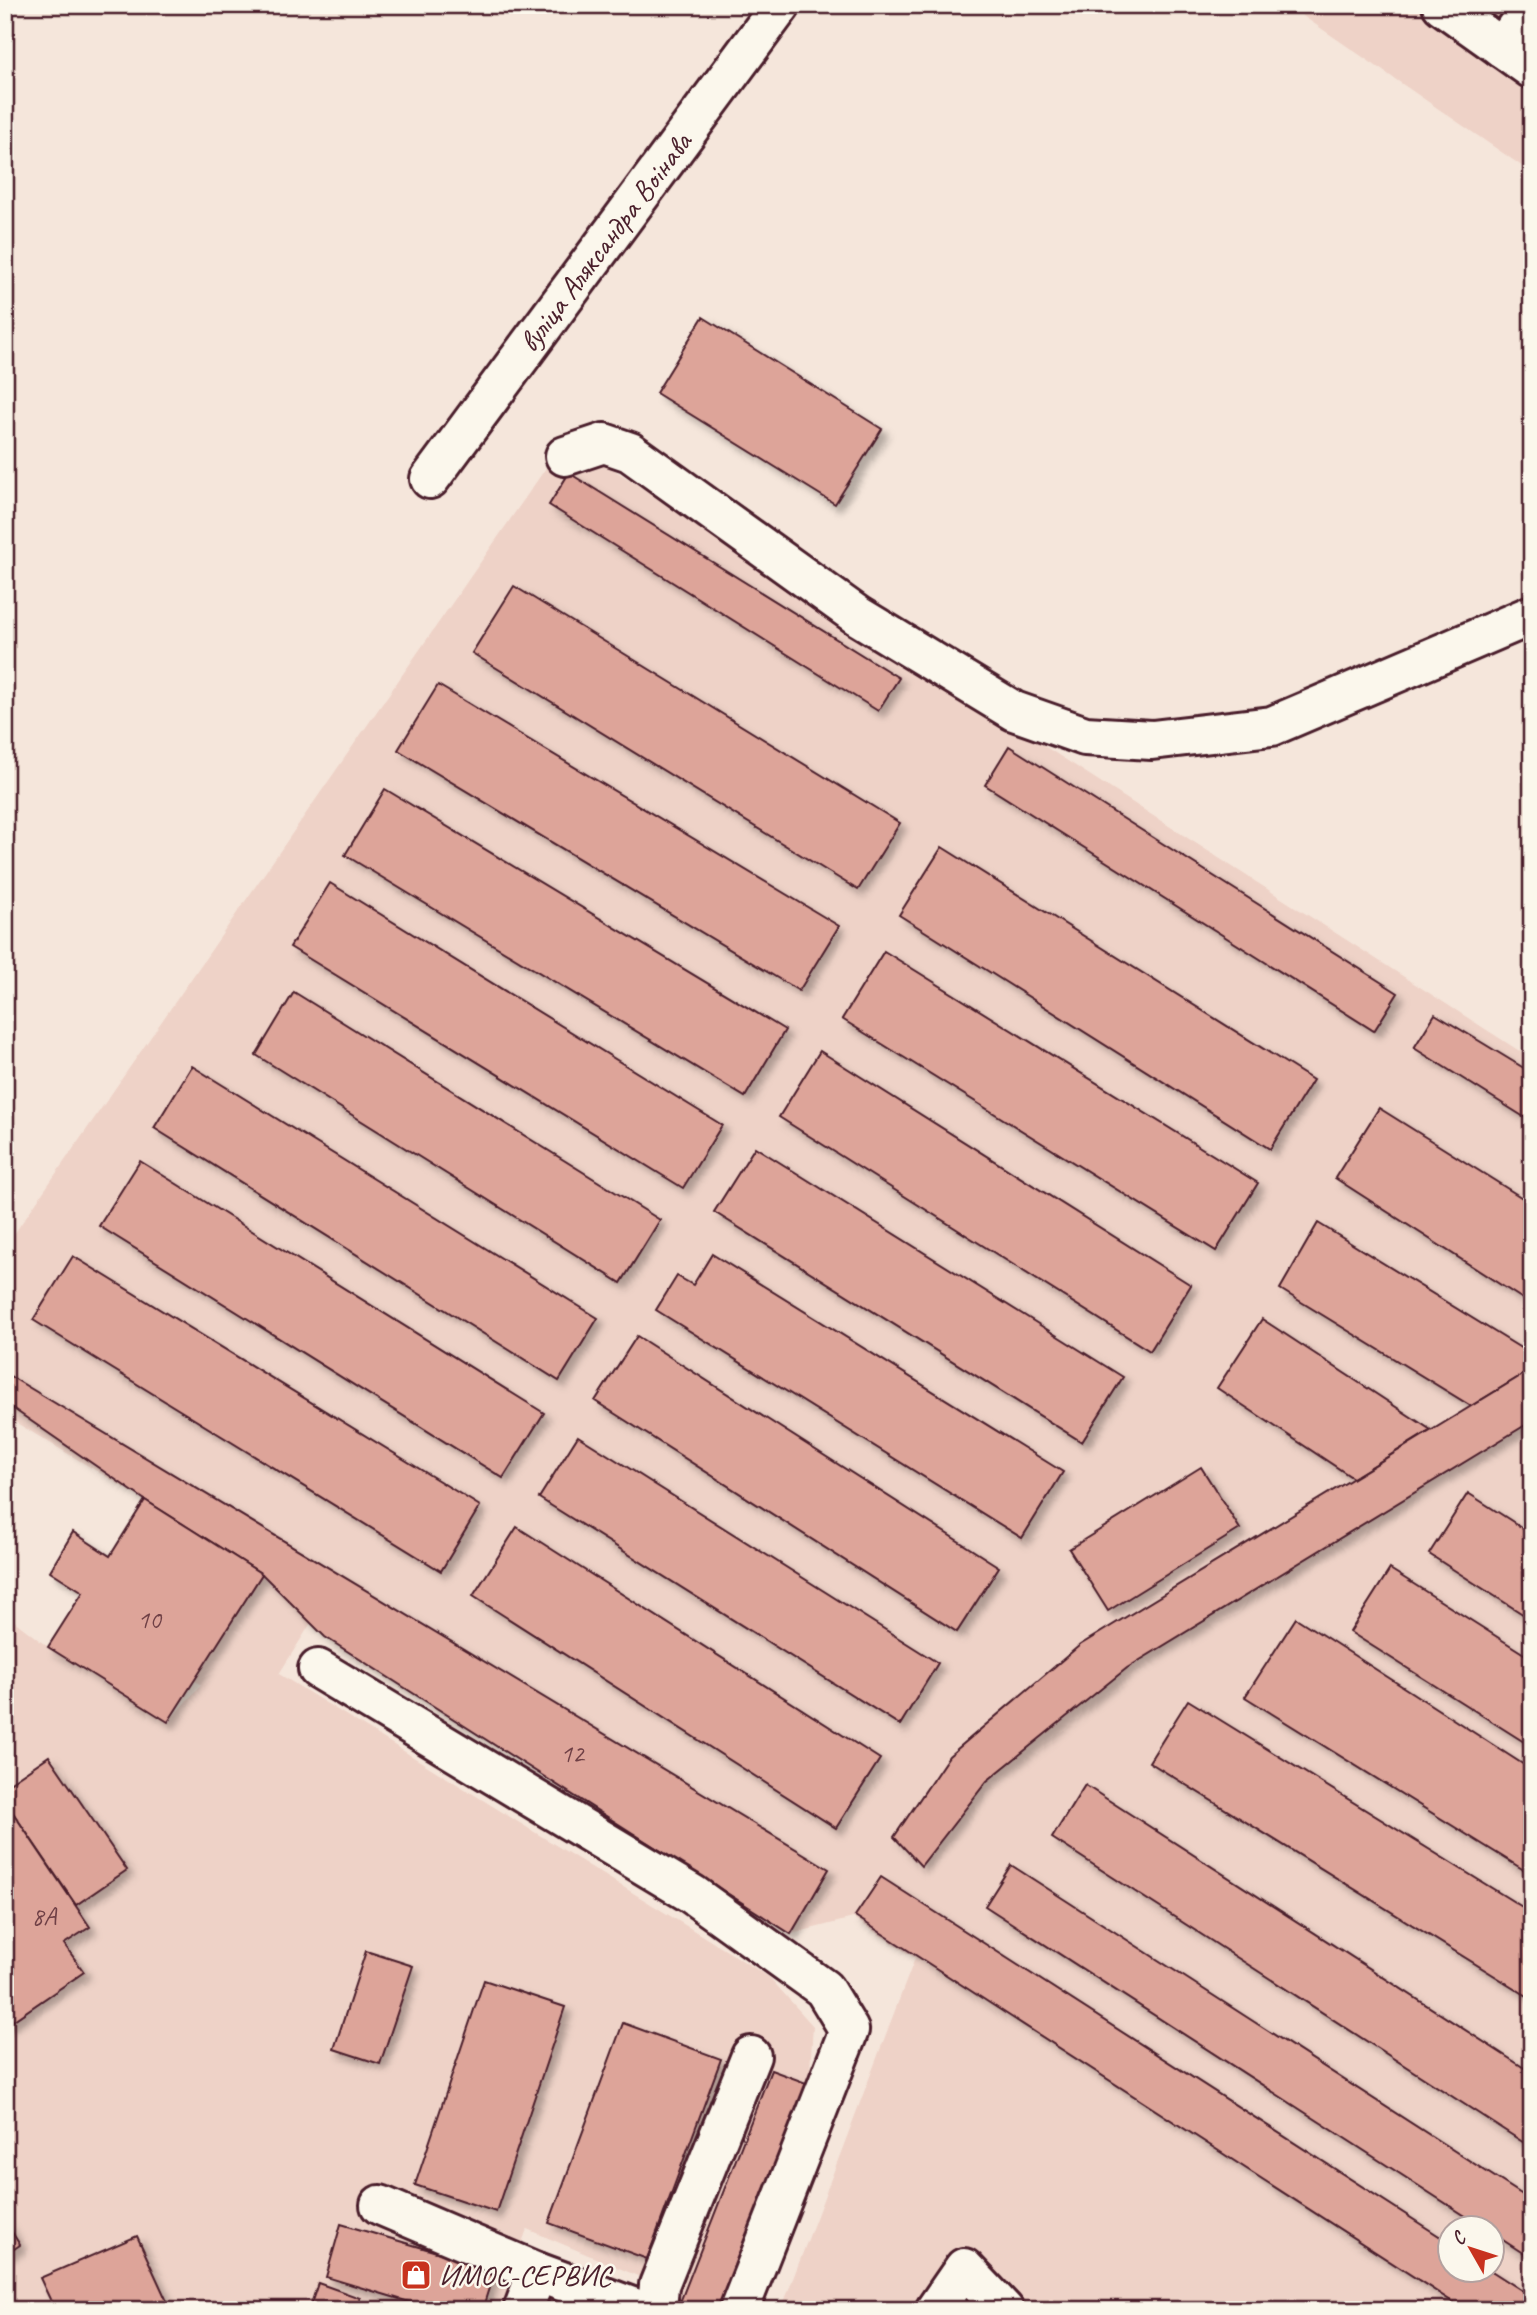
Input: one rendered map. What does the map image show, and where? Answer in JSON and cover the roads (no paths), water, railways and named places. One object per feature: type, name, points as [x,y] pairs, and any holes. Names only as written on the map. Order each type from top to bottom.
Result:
[{"type":"street","name":"вуліца Аляксандра Воінава","points":[[430,479],[781,5]]},
{"type":"street","points":[[1441,5],[1517,58],[1531,5]]},
{"type":"street","points":[[565,456],[604,443],[630,452],[858,616],[1014,710],[1085,736],[1152,740],[1272,726],[1532,615]]},
{"type":"street","points":[[318,1669],[692,1894],[824,1989],[849,2030],[739,2310]]},
{"type":"street","points":[[657,2310],[659,2285],[751,2056]]},
{"type":"street","points":[[380,2205],[537,2272],[640,2310]]},
{"type":"street","points":[[936,2310],[964,2268],[1004,2310]]},
{"type":"street","points":[[523,2310],[537,2272]]},
{"type":"place","name":"ИМОС-СЕРВИС","points":[[416,2275]]}]
